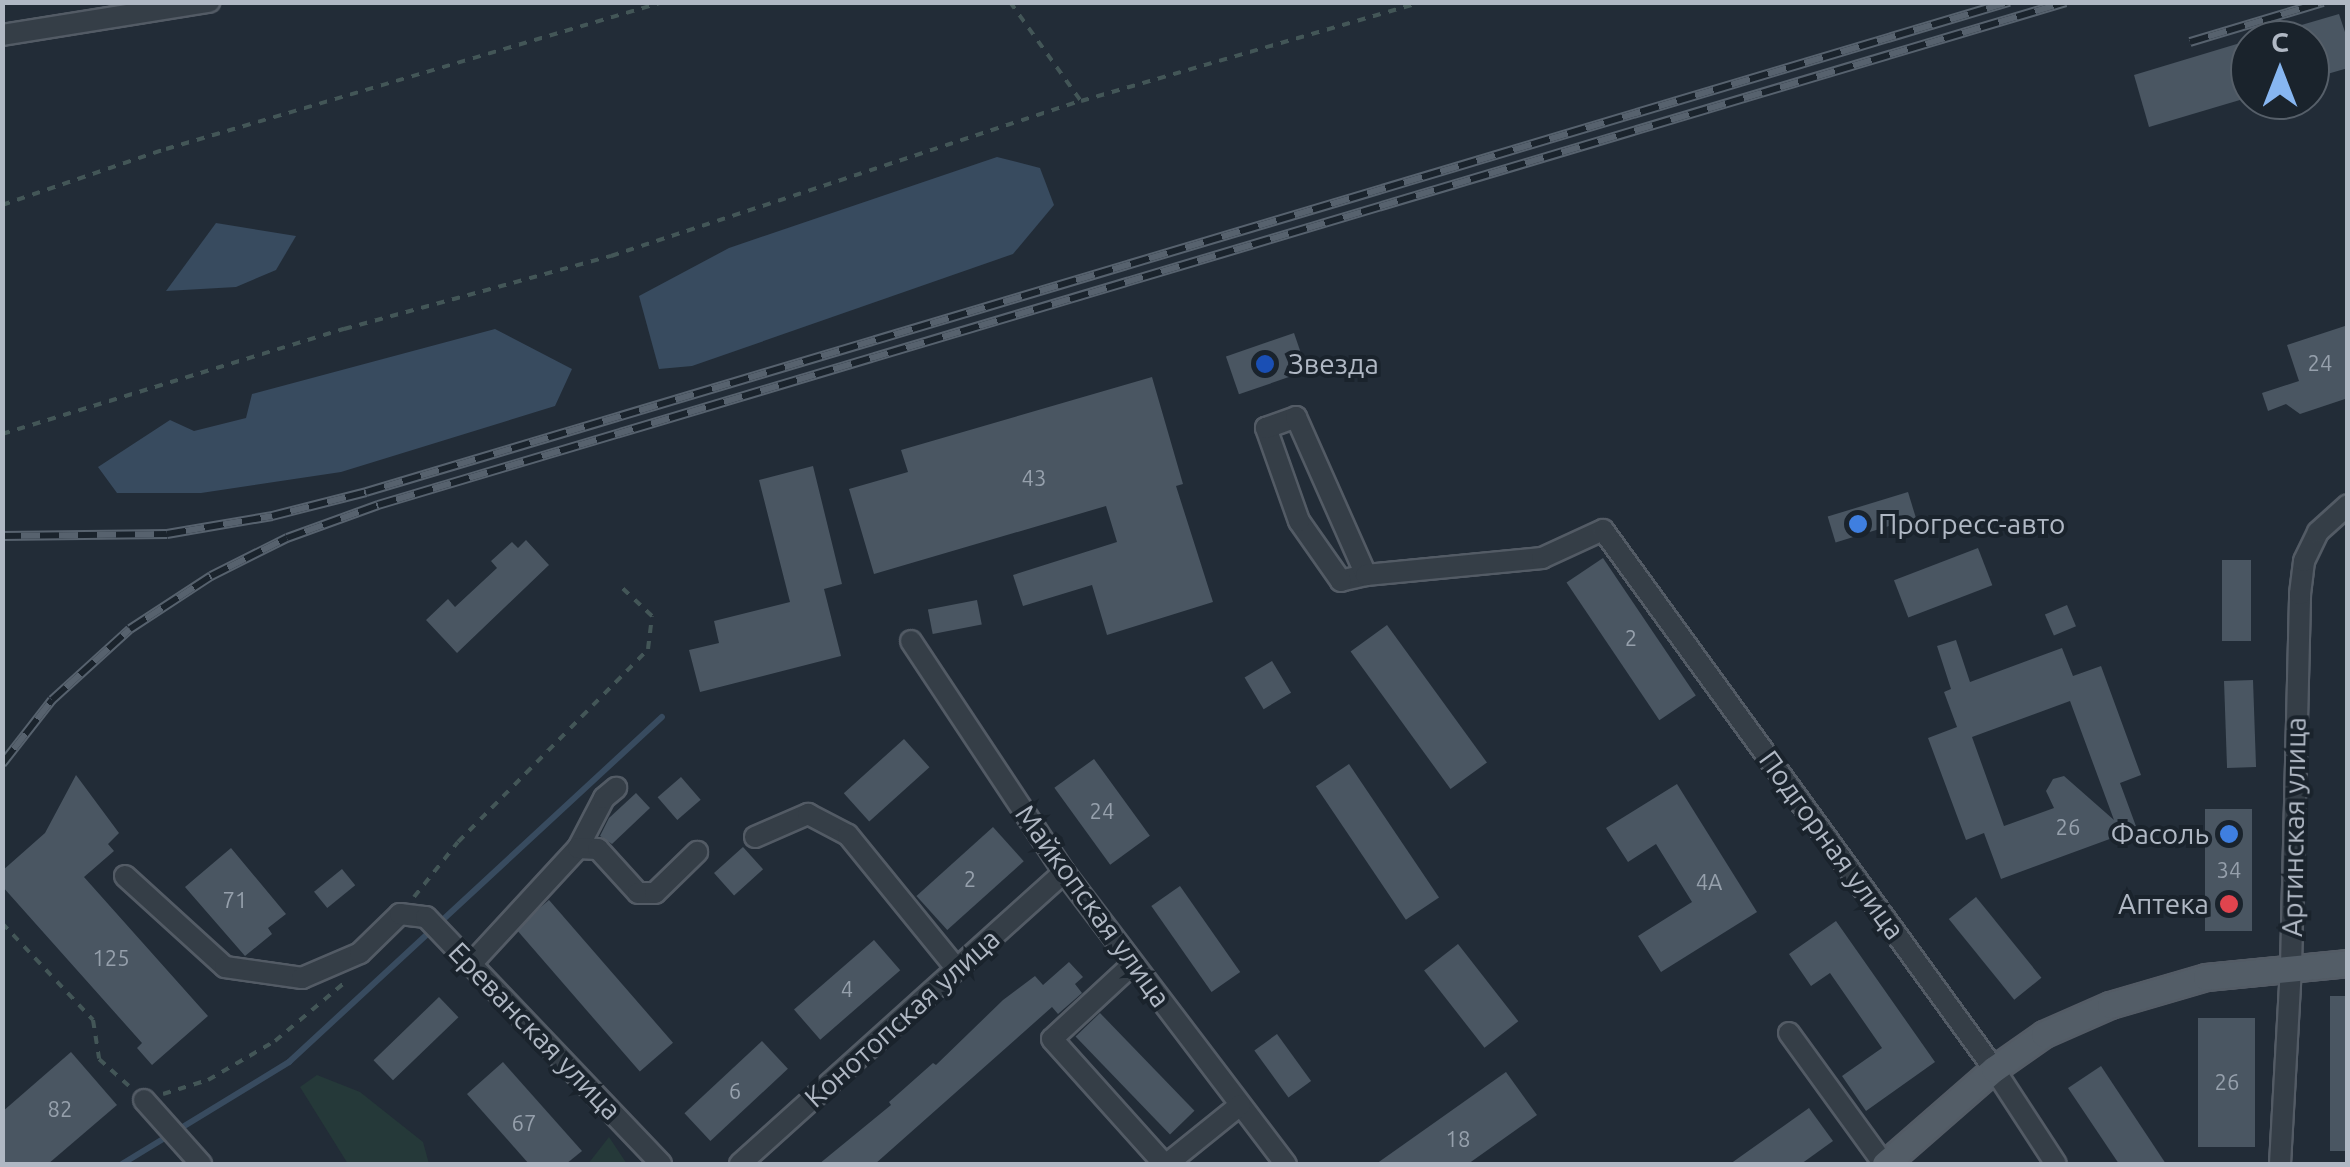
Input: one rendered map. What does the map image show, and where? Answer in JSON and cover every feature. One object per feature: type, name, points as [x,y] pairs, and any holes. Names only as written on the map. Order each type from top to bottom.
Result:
[{"type":"main road","points":[[1884,1164],[1994,1068],[2044,1034],[2110,1006],[2206,978],[2290,966],[2348,963]]},
{"type":"street","points":[[2,36],[209,2]]},
{"type":"street","points":[[1296,417],[1366,575],[1341,581],[1299,521],[1266,428],[1296,417]]},
{"type":"street","name":"Артинская улица","points":[[2280,1164],[2302,577],[2304,560],[2318,532],[2348,505]]},
{"type":"street","name":"Подгорная улица","points":[[1366,575],[1542,558],[1603,530],[1994,1068],[2056,1164]]},
{"type":"street","name":"Майкопская улица","points":[[911,641],[1064,872],[1286,1164]]},
{"type":"street","points":[[470,964],[578,848],[604,798],[616,788]]},
{"type":"street","points":[[755,837],[808,814],[848,835],[956,969]]},
{"type":"street","points":[[578,848],[598,850],[638,892],[655,893],[697,852]]},
{"type":"street","name":"Конотопская улица","points":[[740,1164],[1064,872]]},
{"type":"street","points":[[124,876],[225,967],[302,978],[360,954],[400,914]]},
{"type":"street","name":"Ереванская улица","points":[[400,914],[426,917],[661,1164]]},
{"type":"street","points":[[1133,964],[1052,1039],[1166,1164],[1240,1105]]},
{"type":"street","points":[[1789,1033],[1884,1164]]},
{"type":"street","points":[[144,1100],[202,1164]]},
{"type":"path","points":[[2,205],[166,149],[663,2]]},
{"type":"path","points":[[1010,2],[1081,101]]},
{"type":"path","points":[[2,434],[344,329],[612,256],[1081,101],[1421,2]]},
{"type":"path","points":[[400,914],[458,842],[648,649],[652,616],[618,584]]},
{"type":"path","points":[[2,924],[93,1020],[99,1059],[144,1100],[208,1080],[275,1041],[354,976],[360,954]]},
{"type":"green space","points":[[317,1075],[360,1092],[423,1142],[429,1164],[348,1164],[300,1087]]},
{"type":"green space","points":[[609,1137],[627,1164],[588,1164]]},
{"type":"water","points":[[997,157],[1040,168],[1054,205],[1013,254],[692,366],[659,369],[639,296],[729,248]]},
{"type":"water","points":[[216,223],[296,236],[276,270],[236,287],[166,291]]},
{"type":"water","points":[[495,329],[572,369],[555,406],[341,472],[201,493],[117,493],[98,467],[170,420],[194,431],[246,418],[252,394]]},
{"type":"building","points":[[2339,14],[2348,41],[2348,68],[2330,73],[2330,20],[2319,20]]},
{"type":"building","points":[[2230,46],[2230,103],[2149,127],[2134,75]]},
{"type":"building","points":[[2348,325],[2348,398],[2300,414],[2286,404],[2268,411],[2262,393],[2299,381],[2287,345]]},
{"type":"building","points":[[1294,333],[1307,371],[1239,394],[1226,356]]},
{"type":"building","points":[[1152,377],[1183,484],[1176,486],[1213,602],[1107,635],[1092,585],[1023,606],[1013,575],[1117,542],[1106,506],[874,574],[849,489],[908,472],[901,450]]},
{"type":"building","points":[[813,466],[842,584],[824,589],[841,656],[700,692],[689,650],[719,643],[714,621],[790,602],[759,480]]},
{"type":"building","points":[[1908,492],[1916,518],[1836,542],[1828,517]]},
{"type":"building","points":[[526,540],[549,565],[457,653],[426,620],[448,599],[455,607],[497,568],[491,561],[512,542],[518,548]]},
{"type":"building","points":[[1978,548],[1992,585],[1908,618],[1894,580]]},
{"type":"building","points":[[1603,558],[1696,696],[1659,720],[1567,583]]},
{"type":"building","points":[[2222,560],[2251,560],[2251,641],[2222,641]]},
{"type":"building","points":[[977,600],[982,625],[933,634],[928,610]]},
{"type":"building","points":[[2067,605],[2076,626],[2054,636],[2045,614]]},
{"type":"building","points":[[1387,625],[1487,763],[1451,789],[1351,651]]},
{"type":"building","points":[[1956,640],[1970,682],[2062,648],[2073,676],[2101,666],[2141,775],[2120,783],[2137,829],[2001,879],[1984,833],[1966,840],[1928,738],[1957,727],[1944,692],[1951,689],[1937,646]],"holes":[[[2070,701],[2114,820],[2064,776],[2053,779],[2046,791],[2054,808],[2004,826],[1972,737]]]},
{"type":"building","points":[[1272,661],[1291,693],[1264,709],[1245,677]]},
{"type":"building","points":[[2253,680],[2256,767],[2227,768],[2224,681]]},
{"type":"building","points":[[904,739],[929,767],[869,821],[844,793]]},
{"type":"building","points":[[1094,759],[1150,836],[1110,865],[1054,788]]},
{"type":"building","points":[[1349,764],[1439,897],[1406,920],[1316,786]]},
{"type":"building","points":[[76,775],[119,833],[108,844],[114,851],[84,877],[208,1016],[152,1065],[137,1048],[142,1043],[2,886],[2,871],[45,833]]},
{"type":"building","points":[[681,777],[701,800],[677,820],[658,797]]},
{"type":"building","points":[[1677,784],[1757,912],[1661,972],[1638,936],[1692,902],[1656,844],[1628,862],[1606,828]]},
{"type":"building","points":[[636,793],[650,808],[612,844],[600,836],[609,818]]},
{"type":"building","points":[[2205,809],[2252,809],[2252,931],[2205,931]]},
{"type":"building","points":[[993,827],[1024,861],[947,930],[916,896]]},
{"type":"building","points":[[743,847],[763,869],[734,895],[714,873]]},
{"type":"building","points":[[231,848],[286,914],[268,928],[272,934],[245,956],[185,887]]},
{"type":"building","points":[[342,869],[355,885],[327,908],[314,892]]},
{"type":"building","points":[[1180,886],[1240,972],[1212,992],[1151,906]]},
{"type":"building","points":[[1976,897],[2041,978],[2014,1000],[1949,919]]},
{"type":"building","points":[[549,900],[673,1043],[640,1072],[516,929]]},
{"type":"building","points":[[1836,921],[1935,1062],[1866,1111],[1842,1076],[1882,1048],[1830,973],[1811,986],[1789,954]]},
{"type":"building","points":[[874,940],[900,970],[820,1040],[794,1010]]},
{"type":"building","points":[[1458,944],[1518,1021],[1484,1048],[1424,970]]},
{"type":"building","points":[[1069,962],[1083,977],[1075,984],[1082,993],[1058,1014],[1052,1007],[875,1164],[819,1164],[891,1105],[889,1102],[933,1063],[936,1065],[1003,1000],[1035,976],[1043,985]]},
{"type":"building","points":[[2330,996],[2348,996],[2348,1151],[2330,1151]]},
{"type":"building","points":[[439,997],[458,1017],[393,1080],[374,1060]]},
{"type":"building","points":[[1100,1013],[1194,1111],[1170,1134],[1076,1037]]},
{"type":"building","points":[[2198,1018],[2255,1018],[2255,1147],[2198,1147]]},
{"type":"building","points":[[1277,1034],[1311,1081],[1288,1097],[1254,1050]]},
{"type":"building","points":[[762,1041],[788,1069],[710,1141],[684,1113]]},
{"type":"building","points":[[71,1052],[117,1105],[48,1164],[2,1164],[2,1112]]},
{"type":"building","points":[[503,1062],[582,1151],[566,1164],[529,1164],[467,1094]]},
{"type":"building","points":[[2101,1066],[2166,1164],[2119,1164],[2068,1088]]},
{"type":"building","points":[[1506,1072],[1537,1115],[1468,1164],[1376,1164]]},
{"type":"building","points":[[1809,1108],[1833,1141],[1801,1164],[1730,1164]]},
{"type":"waterway","points":[[122,1164],[289,1062],[662,717]]},
{"type":"railway","points":[[2,536],[167,534],[272,516],[366,492],[2009,2]]},
{"type":"railway","points":[[2,764],[52,700],[130,629],[211,576],[287,538],[378,505],[2066,2]]},
{"type":"railway","points":[[2190,42],[2323,2]]},
{"type":"place","name":"Звезда","points":[[1265,364]]},
{"type":"place","name":"Прогресс-авто","points":[[1858,524]]},
{"type":"place","name":"Фасоль","points":[[2229,834]]},
{"type":"place","name":"Аптека","points":[[2229,904]]}]
